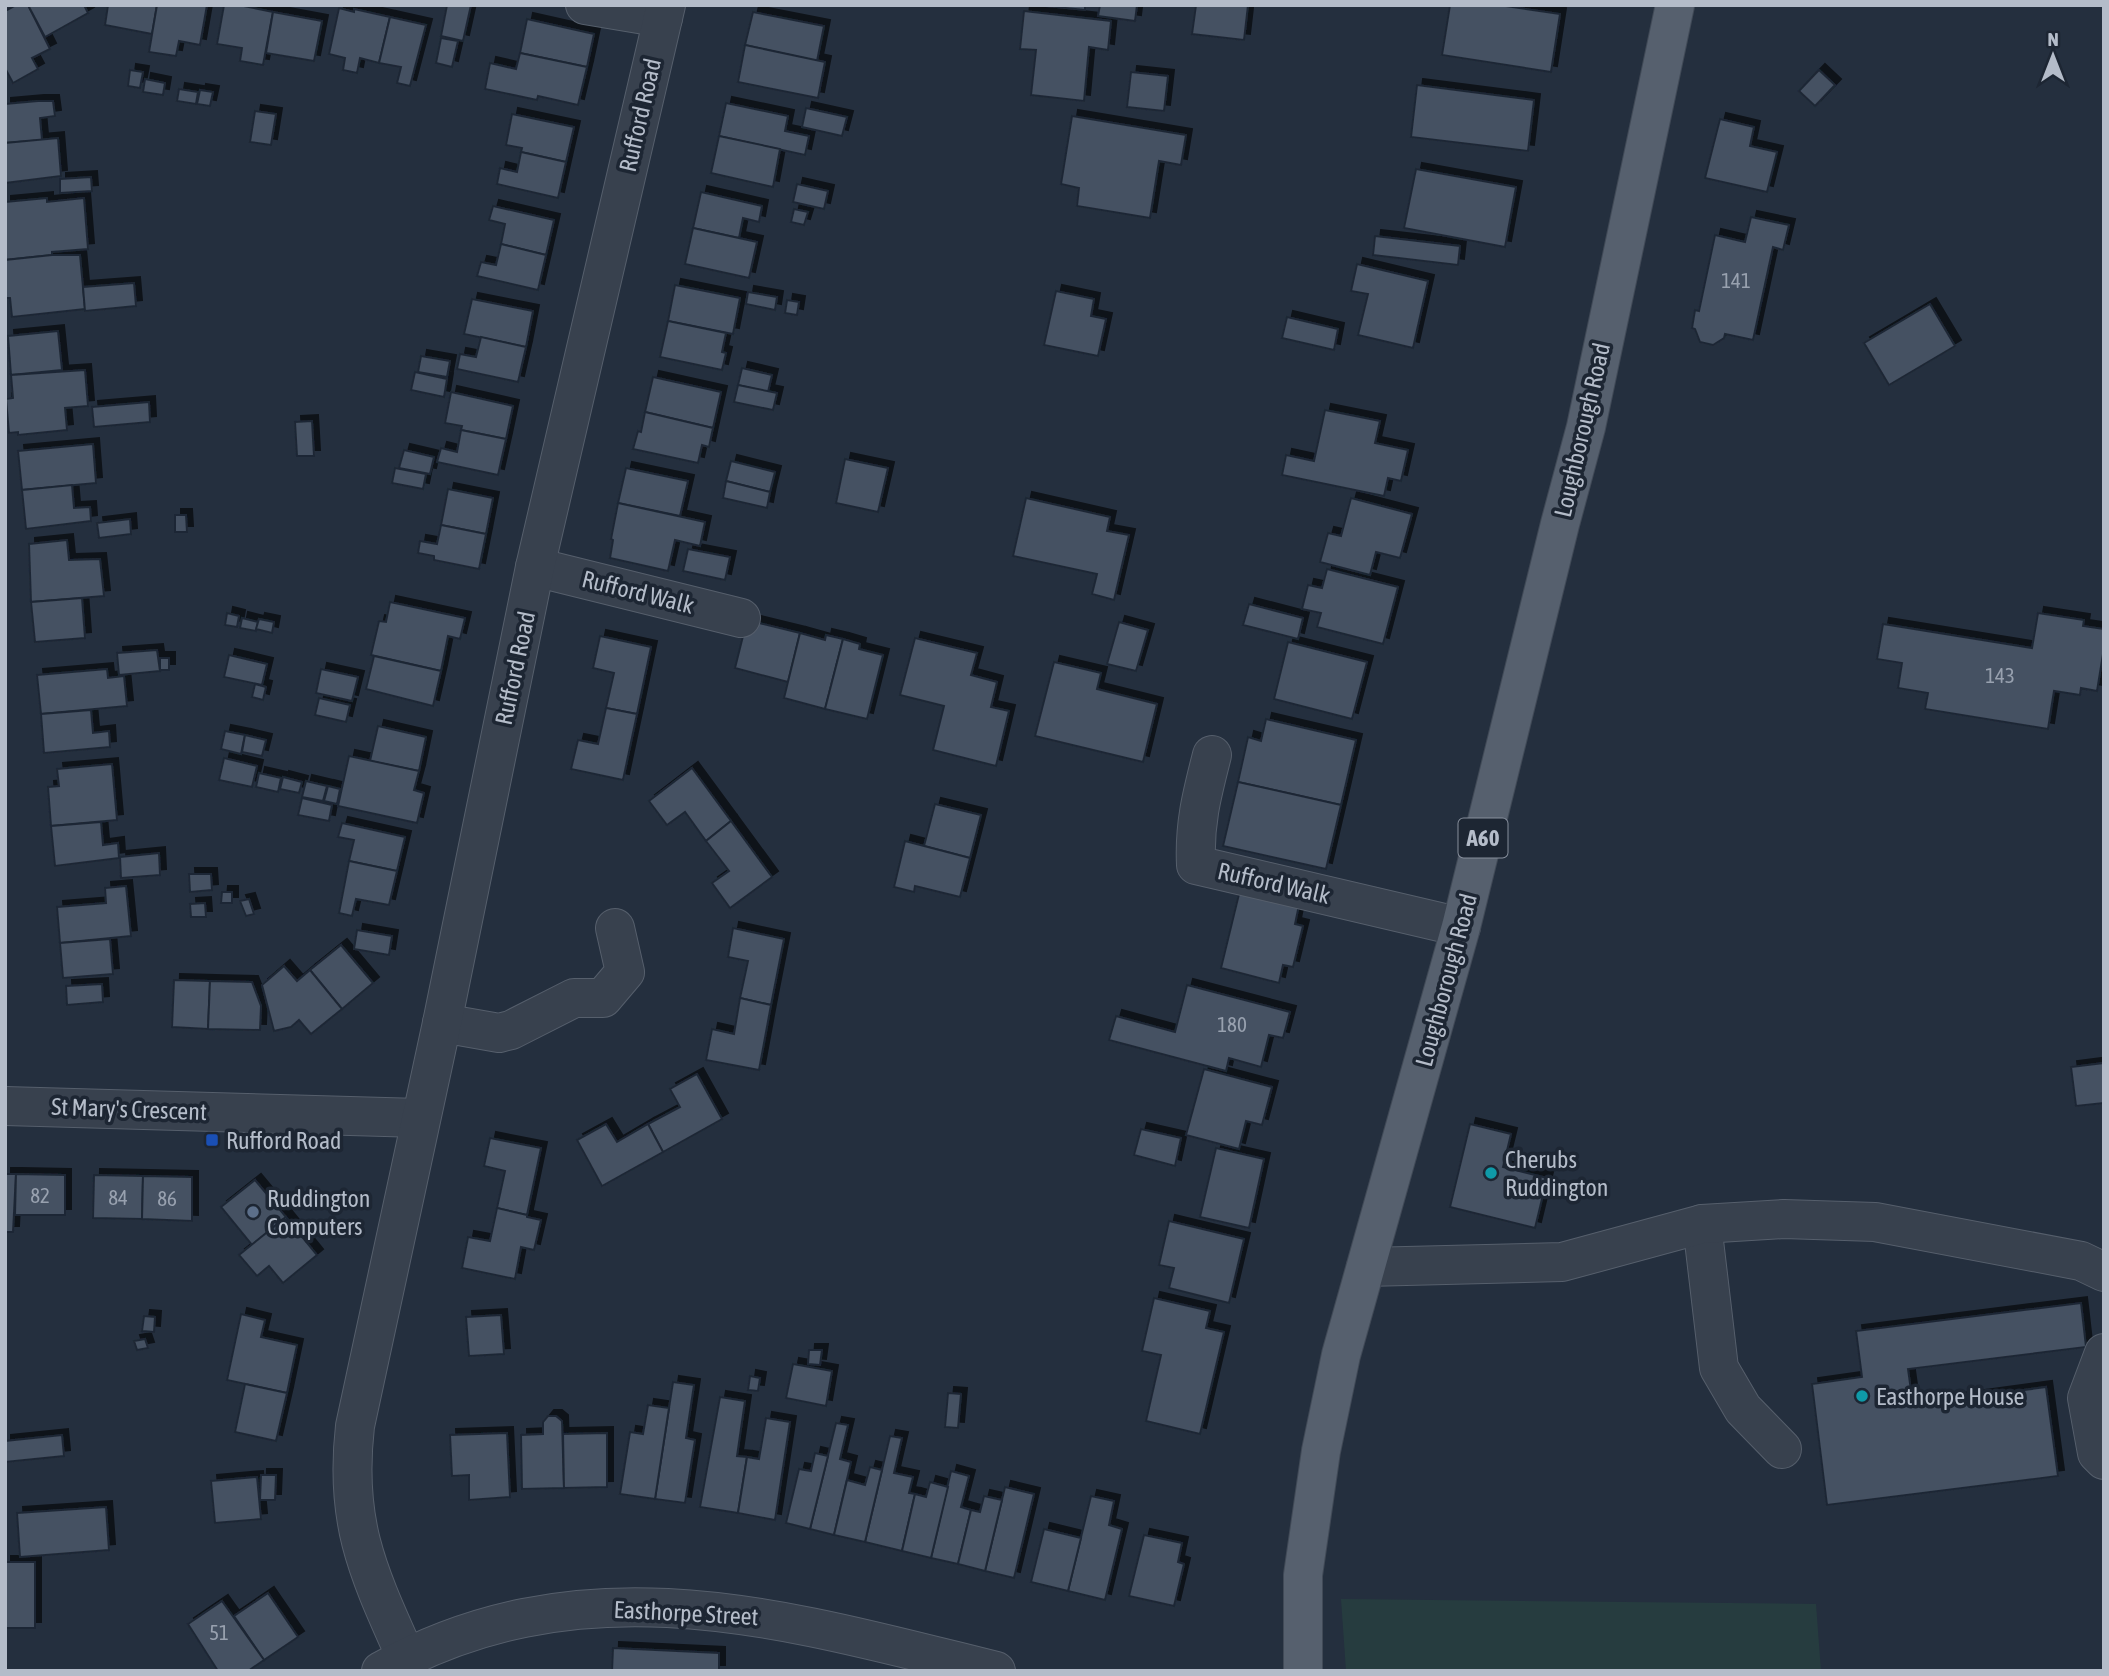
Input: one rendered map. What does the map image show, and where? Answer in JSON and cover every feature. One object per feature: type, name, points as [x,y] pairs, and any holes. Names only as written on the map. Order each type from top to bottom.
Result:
[{"type":"main road","name":"Loughborough Road","points":[[1303,1671],[1303,1575],[1321,1451],[1340,1355],[1461,928],[1586,427],[1675,5]]},
{"type":"street","points":[[585,5],[664,12]]},
{"type":"street","name":"Rufford Road","points":[[394,1664],[363,1556],[354,1513],[352,1474],[355,1426],[442,1023],[535,567],[664,12]]},
{"type":"street","name":"Rufford Walk","points":[[535,567],[741,618]]},
{"type":"street","name":"Rufford Walk","points":[[1212,755],[1198,810],[1196,865],[1461,928]]},
{"type":"street","points":[[442,1023],[499,1033],[511,1030],[574,998],[603,998],[625,972],[615,928]]},
{"type":"street","name":"St Mary's Crescent","points":[[5,1106],[420,1118]]},
{"type":"street","points":[[1366,1267],[1562,1262],[1702,1224],[1784,1219],[1875,1222],[2081,1261],[2104,1272]]},
{"type":"street","points":[[1702,1224],[1719,1367],[1743,1409],[1782,1449]]},
{"type":"street","points":[[2104,1353],[2087,1398],[2097,1453],[2104,1460]]},
{"type":"street","name":"Easthorpe Street","points":[[394,1664],[453,1637],[511,1620],[569,1611],[647,1607],[730,1612],[798,1623],[996,1671]]},
{"type":"green space","points":[[1341,1599],[1816,1604],[1821,1671],[1346,1671]]},
{"type":"building","points":[[16,5],[28,5],[50,49],[32,58],[38,69],[13,83],[5,68],[5,11]]},
{"type":"building","points":[[28,5],[84,5],[88,13],[45,37]]},
{"type":"building","points":[[108,5],[157,5],[152,34],[105,25]]},
{"type":"building","points":[[157,5],[207,5],[200,45],[179,41],[176,56],[149,52]]},
{"type":"building","points":[[224,5],[239,5],[273,12],[263,65],[240,61],[242,48],[217,44]]},
{"type":"building","points":[[447,5],[471,5],[463,41],[441,36]]},
{"type":"building","points":[[1036,5],[1085,5],[1085,10]]},
{"type":"building","points":[[1100,5],[1137,5],[1135,21],[1098,16]]},
{"type":"building","points":[[1196,5],[1248,5],[1244,40],[1192,34]]},
{"type":"building","points":[[1450,5],[1499,5],[1560,14],[1551,72],[1442,55]]},
{"type":"building","points":[[339,8],[390,17],[379,63],[360,58],[357,73],[343,70],[345,58],[329,54]]},
{"type":"building","points":[[1024,11],[1111,21],[1108,50],[1089,47],[1084,101],[1031,95],[1036,50],[1020,49]]},
{"type":"building","points":[[273,12],[322,21],[314,61],[266,53]]},
{"type":"building","points":[[753,12],[824,26],[817,61],[745,45]]},
{"type":"building","points":[[390,17],[426,25],[410,86],[397,83],[401,67],[379,63]]},
{"type":"building","points":[[527,19],[594,34],[587,67],[520,53]]},
{"type":"building","points":[[441,38],[458,41],[452,67],[436,63]]},
{"type":"building","points":[[745,45],[825,62],[818,98],[738,82]]},
{"type":"building","points":[[520,53],[587,67],[578,105],[485,89],[490,63],[516,69]]},
{"type":"building","points":[[130,70],[143,72],[140,88],[128,86]]},
{"type":"building","points":[[1819,70],[1835,85],[1815,106],[1799,91]]},
{"type":"building","points":[[1131,72],[1168,76],[1164,111],[1127,107]]},
{"type":"building","points":[[145,79],[165,83],[163,95],[143,92]]},
{"type":"building","points":[[1417,85],[1534,100],[1528,151],[1411,137]]},
{"type":"building","points":[[179,89],[198,92],[196,104],[177,101]]},
{"type":"building","points":[[200,90],[213,92],[210,106],[197,104]]},
{"type":"building","points":[[53,101],[55,116],[40,118],[42,140],[5,143],[5,104]]},
{"type":"building","points":[[726,103],[788,116],[785,131],[809,136],[805,155],[719,136]]},
{"type":"building","points":[[806,108],[847,117],[842,136],[802,127]]},
{"type":"building","points":[[255,111],[276,114],[271,145],[250,142]]},
{"type":"building","points":[[512,114],[574,127],[566,162],[521,152],[522,148],[506,145]]},
{"type":"building","points":[[1072,116],[1186,135],[1181,165],[1159,161],[1150,218],[1077,206],[1079,188],[1061,184]]},
{"type":"building","points":[[1720,119],[1754,127],[1750,146],[1777,152],[1767,192],[1705,178]]},
{"type":"building","points":[[719,136],[780,149],[773,187],[711,173]]},
{"type":"building","points":[[58,138],[61,176],[5,183],[5,143]]},
{"type":"building","points":[[521,152],[566,162],[558,198],[497,184],[500,168],[517,172]]},
{"type":"building","points":[[1416,169],[1516,187],[1505,247],[1404,228]]},
{"type":"building","points":[[91,177],[92,191],[60,193],[60,179]]},
{"type":"building","points":[[797,184],[828,191],[824,209],[793,202]]},
{"type":"building","points":[[701,192],[762,206],[759,222],[743,218],[739,238],[693,228]]},
{"type":"building","points":[[47,198],[47,202],[84,198],[88,249],[5,260],[5,202]]},
{"type":"building","points":[[493,206],[554,220],[546,255],[501,244],[505,224],[489,220]]},
{"type":"building","points":[[794,209],[808,212],[804,225],[791,222]]},
{"type":"building","points":[[1751,217],[1789,225],[1783,250],[1773,247],[1753,340],[1725,334],[1724,338],[1713,345],[1700,342],[1695,329],[1692,328],[1695,310],[1699,311],[1715,235],[1745,242]]},
{"type":"building","points":[[693,228],[757,242],[749,278],[685,264]]},
{"type":"building","points":[[1375,236],[1460,246],[1458,265],[1373,255]]},
{"type":"building","points":[[501,244],[546,255],[538,290],[477,276],[481,262],[496,265]]},
{"type":"building","points":[[80,255],[85,309],[12,317],[10,298],[5,298],[5,260]]},
{"type":"building","points":[[1357,264],[1428,281],[1413,348],[1358,335],[1368,294],[1351,291]]},
{"type":"building","points":[[134,283],[136,306],[85,311],[83,287]]},
{"type":"building","points":[[675,285],[740,298],[733,334],[668,321]]},
{"type":"building","points":[[1056,291],[1094,299],[1091,316],[1106,319],[1098,356],[1044,345]]},
{"type":"building","points":[[748,292],[777,297],[775,310],[746,304]]},
{"type":"building","points":[[472,299],[533,311],[526,347],[464,334]]},
{"type":"building","points":[[787,300],[799,302],[797,315],[785,313]]},
{"type":"building","points":[[1930,304],[1955,346],[1889,385],[1864,343]]},
{"type":"building","points":[[1287,317],[1338,329],[1334,350],[1282,338]]},
{"type":"building","points":[[668,321],[726,333],[722,352],[726,353],[722,370],[660,357]]},
{"type":"building","points":[[58,331],[62,370],[11,375],[8,336]]},
{"type":"building","points":[[481,337],[526,347],[518,382],[457,369],[460,354],[476,357]]},
{"type":"building","points":[[421,356],[450,361],[447,377],[418,372]]},
{"type":"building","points":[[742,368],[772,375],[768,392],[738,385]]},
{"type":"building","points":[[85,370],[88,406],[65,408],[67,430],[18,435],[18,432],[9,433],[6,399],[13,398],[11,375]]},
{"type":"building","points":[[415,372],[447,379],[444,397],[411,390]]},
{"type":"building","points":[[653,377],[721,392],[713,428],[645,412]]},
{"type":"building","points":[[738,385],[777,393],[773,410],[734,402]]},
{"type":"building","points":[[451,392],[513,406],[506,439],[461,430],[462,426],[445,423]]},
{"type":"building","points":[[149,402],[150,422],[94,427],[92,407]]},
{"type":"building","points":[[1325,410],[1380,421],[1375,443],[1408,450],[1401,481],[1388,478],[1384,496],[1282,475],[1286,455],[1314,461]]},
{"type":"building","points":[[645,412],[713,428],[709,447],[702,445],[698,463],[633,449],[638,431],[641,432]]},
{"type":"building","points":[[312,421],[314,456],[297,456],[295,422]]},
{"type":"building","points":[[461,430],[506,439],[498,475],[437,462],[441,448],[457,452]]},
{"type":"building","points":[[93,444],[96,483],[22,490],[18,451]]},
{"type":"building","points":[[404,450],[434,457],[430,474],[399,468]]},
{"type":"building","points":[[845,459],[888,468],[878,512],[836,503]]},
{"type":"building","points":[[731,461],[775,472],[770,492],[726,481]]},
{"type":"building","points":[[395,468],[426,474],[423,489],[392,483]]},
{"type":"building","points":[[626,468],[688,481],[680,516],[618,503]]},
{"type":"building","points":[[726,481],[770,492],[767,508],[723,498]]},
{"type":"building","points":[[72,485],[74,508],[90,507],[91,521],[26,529],[22,490]]},
{"type":"building","points":[[448,489],[493,498],[486,534],[441,525]]},
{"type":"building","points":[[1026,498],[1110,517],[1107,531],[1129,535],[1114,600],[1092,594],[1097,574],[1013,556]]},
{"type":"building","points":[[1351,498],[1412,514],[1400,558],[1376,552],[1370,575],[1320,562],[1328,533],[1341,536]]},
{"type":"building","points":[[618,503],[705,522],[700,546],[675,540],[668,571],[610,558]]},
{"type":"building","points":[[175,515],[186,515],[187,532],[175,532]]},
{"type":"building","points":[[130,519],[131,534],[99,538],[97,523]]},
{"type":"building","points":[[441,525],[486,534],[479,569],[434,560],[434,556],[418,553],[420,541],[437,544]]},
{"type":"building","points":[[67,540],[69,560],[100,559],[104,596],[31,602],[29,544]]},
{"type":"building","points":[[688,549],[730,557],[725,580],[683,571]]},
{"type":"building","points":[[1327,569],[1398,587],[1383,644],[1317,627],[1321,613],[1302,609],[1308,585],[1322,588]]},
{"type":"building","points":[[82,598],[85,638],[35,642],[31,602]]},
{"type":"building","points":[[390,602],[465,618],[460,639],[448,636],[441,671],[371,655],[379,621],[386,622]]},
{"type":"building","points":[[1249,604],[1303,618],[1298,639],[1243,625]]},
{"type":"building","points":[[227,613],[239,616],[237,627],[225,625]]},
{"type":"building","points":[[2038,613],[2084,620],[2083,626],[2104,629],[2104,648],[2097,691],[2081,688],[2080,695],[2054,691],[2048,729],[1925,709],[1928,693],[1898,688],[1902,663],[1877,659],[1883,624],[2032,648]]},
{"type":"building","points":[[242,618],[258,622],[256,631],[240,628]]},
{"type":"building","points":[[259,619],[274,622],[272,633],[256,629]]},
{"type":"building","points":[[747,620],[800,633],[788,682],[735,668]]},
{"type":"building","points":[[1119,622],[1148,630],[1136,671],[1107,664]]},
{"type":"building","points":[[800,633],[825,640],[826,635],[843,639],[825,709],[784,698]]},
{"type":"building","points":[[600,636],[651,647],[637,714],[606,708],[614,673],[593,668]]},
{"type":"building","points":[[915,638],[977,653],[971,675],[997,682],[991,707],[1009,711],[996,766],[933,750],[944,706],[900,695]]},
{"type":"building","points":[[843,639],[860,644],[859,649],[883,655],[867,719],[825,709]]},
{"type":"building","points":[[1288,642],[1367,662],[1352,719],[1274,699]]},
{"type":"building","points":[[157,650],[160,671],[119,675],[117,653]]},
{"type":"building","points":[[229,655],[267,664],[262,685],[224,677]]},
{"type":"building","points":[[374,656],[441,671],[433,706],[366,689]]},
{"type":"building","points":[[160,658],[169,658],[169,670],[160,670]]},
{"type":"building","points":[[1054,662],[1101,673],[1097,689],[1157,704],[1143,762],[1035,736]]},
{"type":"building","points":[[107,669],[108,678],[124,676],[127,706],[41,714],[37,675]]},
{"type":"building","points":[[321,669],[358,677],[352,701],[316,693]]},
{"type":"building","points":[[255,684],[266,687],[263,700],[252,697]]},
{"type":"building","points":[[319,698],[350,705],[346,722],[315,715]]},
{"type":"building","points":[[606,708],[637,714],[623,780],[571,769],[578,740],[598,744]]},
{"type":"building","points":[[91,710],[93,733],[109,731],[110,747],[44,753],[41,714]]},
{"type":"building","points":[[1266,719],[1356,740],[1341,805],[1238,782],[1248,737],[1261,741]]},
{"type":"building","points":[[378,726],[426,737],[419,771],[370,761]]},
{"type":"building","points":[[225,731],[245,735],[241,754],[221,749]]},
{"type":"building","points":[[245,735],[266,740],[262,756],[242,752]]},
{"type":"building","points":[[349,756],[419,771],[414,790],[424,793],[417,823],[338,806]]},
{"type":"building","points":[[224,758],[257,766],[252,787],[219,780]]},
{"type":"building","points":[[112,764],[117,820],[51,826],[48,787],[59,786],[57,769]]},
{"type":"building","points":[[692,768],[731,821],[706,841],[685,812],[667,825],[649,801]]},
{"type":"building","points":[[259,773],[281,778],[278,792],[256,787]]},
{"type":"building","points":[[283,777],[302,782],[299,793],[280,789]]},
{"type":"building","points":[[306,781],[327,786],[323,801],[302,797]]},
{"type":"building","points":[[1238,782],[1341,805],[1326,869],[1223,846]]},
{"type":"building","points":[[328,786],[340,789],[337,804],[324,801]]},
{"type":"building","points":[[302,798],[332,805],[329,821],[298,815]]},
{"type":"building","points":[[935,804],[981,815],[970,858],[924,846]]},
{"type":"building","points":[[731,821],[772,877],[730,908],[712,883],[729,871],[706,841]]},
{"type":"building","points":[[101,822],[103,845],[118,843],[119,858],[55,866],[51,826]]},
{"type":"building","points":[[342,823],[405,837],[397,871],[349,861],[354,840],[338,837]]},
{"type":"building","points":[[905,841],[970,858],[960,897],[915,886],[914,892],[894,887]]},
{"type":"building","points":[[159,853],[160,875],[121,878],[120,857]]},
{"type":"building","points":[[349,861],[397,871],[389,905],[356,899],[352,916],[339,913]]},
{"type":"building","points":[[189,874],[211,874],[212,890],[190,892]]},
{"type":"building","points":[[126,886],[131,936],[60,943],[57,907],[106,903],[105,888]]},
{"type":"building","points":[[1240,890],[1299,905],[1295,924],[1303,926],[1293,967],[1283,965],[1279,983],[1221,968]]},
{"type":"building","points":[[222,892],[232,892],[232,903],[221,903]]},
{"type":"building","points":[[249,899],[254,914],[246,916],[240,901]]},
{"type":"building","points":[[205,903],[206,917],[191,917],[190,904]]},
{"type":"building","points":[[733,928],[784,939],[771,1005],[740,998],[748,961],[728,957]]},
{"type":"building","points":[[357,930],[392,936],[389,955],[354,949]]},
{"type":"building","points":[[110,939],[113,974],[63,978],[60,943]]},
{"type":"building","points":[[341,945],[373,983],[342,1009],[310,970]]},
{"type":"building","points":[[284,966],[297,981],[310,970],[342,1009],[311,1034],[299,1020],[291,1027],[274,1031],[262,985]]},
{"type":"building","points":[[174,980],[210,981],[208,1029],[172,1027]]},
{"type":"building","points":[[210,981],[252,982],[261,1006],[260,1030],[208,1029]]},
{"type":"building","points":[[102,984],[103,1002],[67,1005],[66,986]]},
{"type":"building","points":[[1187,985],[1290,1012],[1283,1038],[1269,1035],[1261,1067],[1229,1058],[1226,1071],[1109,1040],[1116,1016],[1175,1032]]},
{"type":"building","points":[[740,998],[771,1005],[759,1070],[706,1060],[712,1029],[734,1034]]},
{"type":"building","points":[[2104,1063],[2104,1103],[2076,1106],[2071,1067]]},
{"type":"building","points":[[1204,1069],[1272,1087],[1262,1125],[1246,1121],[1239,1149],[1186,1135]]},
{"type":"building","points":[[697,1074],[722,1119],[663,1152],[648,1124],[680,1107],[670,1089]]},
{"type":"building","points":[[606,1124],[617,1142],[648,1124],[663,1152],[602,1186],[577,1140]]},
{"type":"building","name":"Cherubs Ruddington","points":[[1470,1124],[1511,1134],[1503,1167],[1547,1178],[1535,1228],[1450,1207]]},
{"type":"building","points":[[1141,1129],[1181,1138],[1175,1166],[1134,1155]]},
{"type":"building","points":[[490,1138],[541,1148],[527,1215],[497,1208],[505,1171],[484,1166]]},
{"type":"building","points":[[1216,1148],[1264,1159],[1249,1228],[1200,1217]]},
{"type":"building","points":[[5,1174],[16,1174],[13,1232],[5,1232]]},
{"type":"building","points":[[16,1174],[65,1175],[65,1215],[15,1215]]},
{"type":"building","points":[[94,1175],[143,1176],[142,1219],[93,1218]]},
{"type":"building","points":[[143,1176],[192,1177],[192,1221],[142,1219]]},
{"type":"building","name":"Ruddington Computers","points":[[255,1180],[286,1217],[252,1245],[221,1207]]},
{"type":"building","points":[[497,1208],[541,1220],[534,1250],[521,1247],[515,1279],[462,1268],[468,1237],[490,1241]]},
{"type":"building","points":[[286,1217],[317,1255],[283,1283],[269,1266],[257,1276],[239,1255]]},
{"type":"building","points":[[1169,1221],[1244,1239],[1229,1303],[1169,1288],[1174,1268],[1159,1265]]},
{"type":"building","points":[[1154,1298],[1210,1311],[1206,1328],[1224,1332],[1200,1434],[1146,1421],[1161,1355],[1142,1351]]},
{"type":"building","name":"Easthorpe House","points":[[2081,1303],[2086,1347],[1908,1369],[1913,1405],[2046,1387],[2058,1476],[1827,1505],[1812,1384],[1862,1377],[1856,1331]]},
{"type":"building","points":[[241,1314],[265,1320],[261,1337],[297,1345],[287,1393],[227,1380]]},
{"type":"building","points":[[501,1315],[504,1354],[469,1356],[466,1317]]},
{"type":"building","points":[[144,1316],[155,1317],[154,1332],[142,1331]]},
{"type":"building","points":[[145,1339],[148,1348],[137,1350],[134,1341]]},
{"type":"building","points":[[809,1350],[822,1350],[820,1365],[808,1364]]},
{"type":"building","points":[[793,1364],[832,1371],[826,1406],[786,1398]]},
{"type":"building","points":[[750,1376],[760,1378],[758,1391],[748,1390]]},
{"type":"building","points":[[673,1382],[694,1385],[686,1438],[695,1440],[685,1503],[655,1499]]},
{"type":"building","points":[[245,1384],[287,1393],[276,1441],[235,1432]]},
{"type":"building","points":[[948,1393],[961,1394],[958,1428],[945,1427]]},
{"type":"building","points":[[720,1397],[745,1401],[737,1456],[747,1457],[738,1513],[700,1507]]},
{"type":"building","points":[[648,1405],[669,1408],[655,1499],[620,1494],[630,1432],[643,1434]]},
{"type":"building","points":[[548,1416],[556,1416],[562,1421],[564,1488],[522,1489],[521,1435],[543,1434],[543,1422]]},
{"type":"building","points":[[766,1418],[790,1422],[775,1520],[738,1513],[747,1457],[759,1459]]},
{"type":"building","points":[[836,1423],[848,1425],[840,1459],[851,1462],[834,1535],[810,1529]]},
{"type":"building","points":[[507,1433],[510,1497],[469,1500],[469,1475],[452,1476],[450,1435]]},
{"type":"building","points":[[607,1433],[607,1487],[564,1488],[563,1434]]},
{"type":"building","points":[[62,1435],[64,1456],[5,1462],[5,1441]]},
{"type":"building","points":[[890,1436],[902,1438],[894,1473],[913,1477],[909,1493],[915,1494],[902,1551],[865,1542]]},
{"type":"building","points":[[815,1453],[828,1456],[810,1529],[786,1523],[799,1469],[811,1471]]},
{"type":"building","points":[[870,1467],[882,1470],[865,1542],[834,1535],[847,1480],[865,1485]]},
{"type":"building","points":[[951,1471],[969,1476],[961,1507],[971,1510],[958,1564],[931,1558]]},
{"type":"building","points":[[261,1475],[276,1475],[275,1500],[260,1500]]},
{"type":"building","points":[[257,1477],[261,1519],[215,1523],[211,1481]]},
{"type":"building","points":[[930,1482],[948,1487],[931,1558],[902,1551],[915,1494],[926,1497]]},
{"type":"building","points":[[1005,1487],[1034,1494],[1014,1578],[985,1571]]},
{"type":"building","points":[[984,1496],[1002,1500],[985,1571],[958,1564],[971,1510],[980,1512]]},
{"type":"building","points":[[1091,1496],[1114,1501],[1109,1525],[1122,1529],[1105,1600],[1068,1591]]},
{"type":"building","points":[[106,1507],[109,1550],[20,1557],[17,1513]]},
{"type":"building","points":[[1044,1529],[1081,1538],[1068,1591],[1031,1582]]},
{"type":"building","points":[[1144,1535],[1182,1543],[1178,1562],[1184,1564],[1174,1606],[1129,1596]]},
{"type":"building","points":[[5,1562],[35,1562],[35,1628],[5,1628]]},
{"type":"building","points":[[268,1593],[298,1637],[264,1660],[234,1616]]},
{"type":"building","points":[[222,1601],[264,1660],[248,1671],[218,1671],[188,1624]]},
{"type":"building","points":[[613,1648],[719,1653],[719,1671],[612,1671]]},
{"type":"place","name":"Rufford Road","points":[[212,1140]]},
{"type":"place","name":"Cherubs Ruddington","points":[[1491,1173]]},
{"type":"place","name":"Ruddington Computers","points":[[253,1212]]},
{"type":"place","name":"Easthorpe House","points":[[1862,1396]]}]
